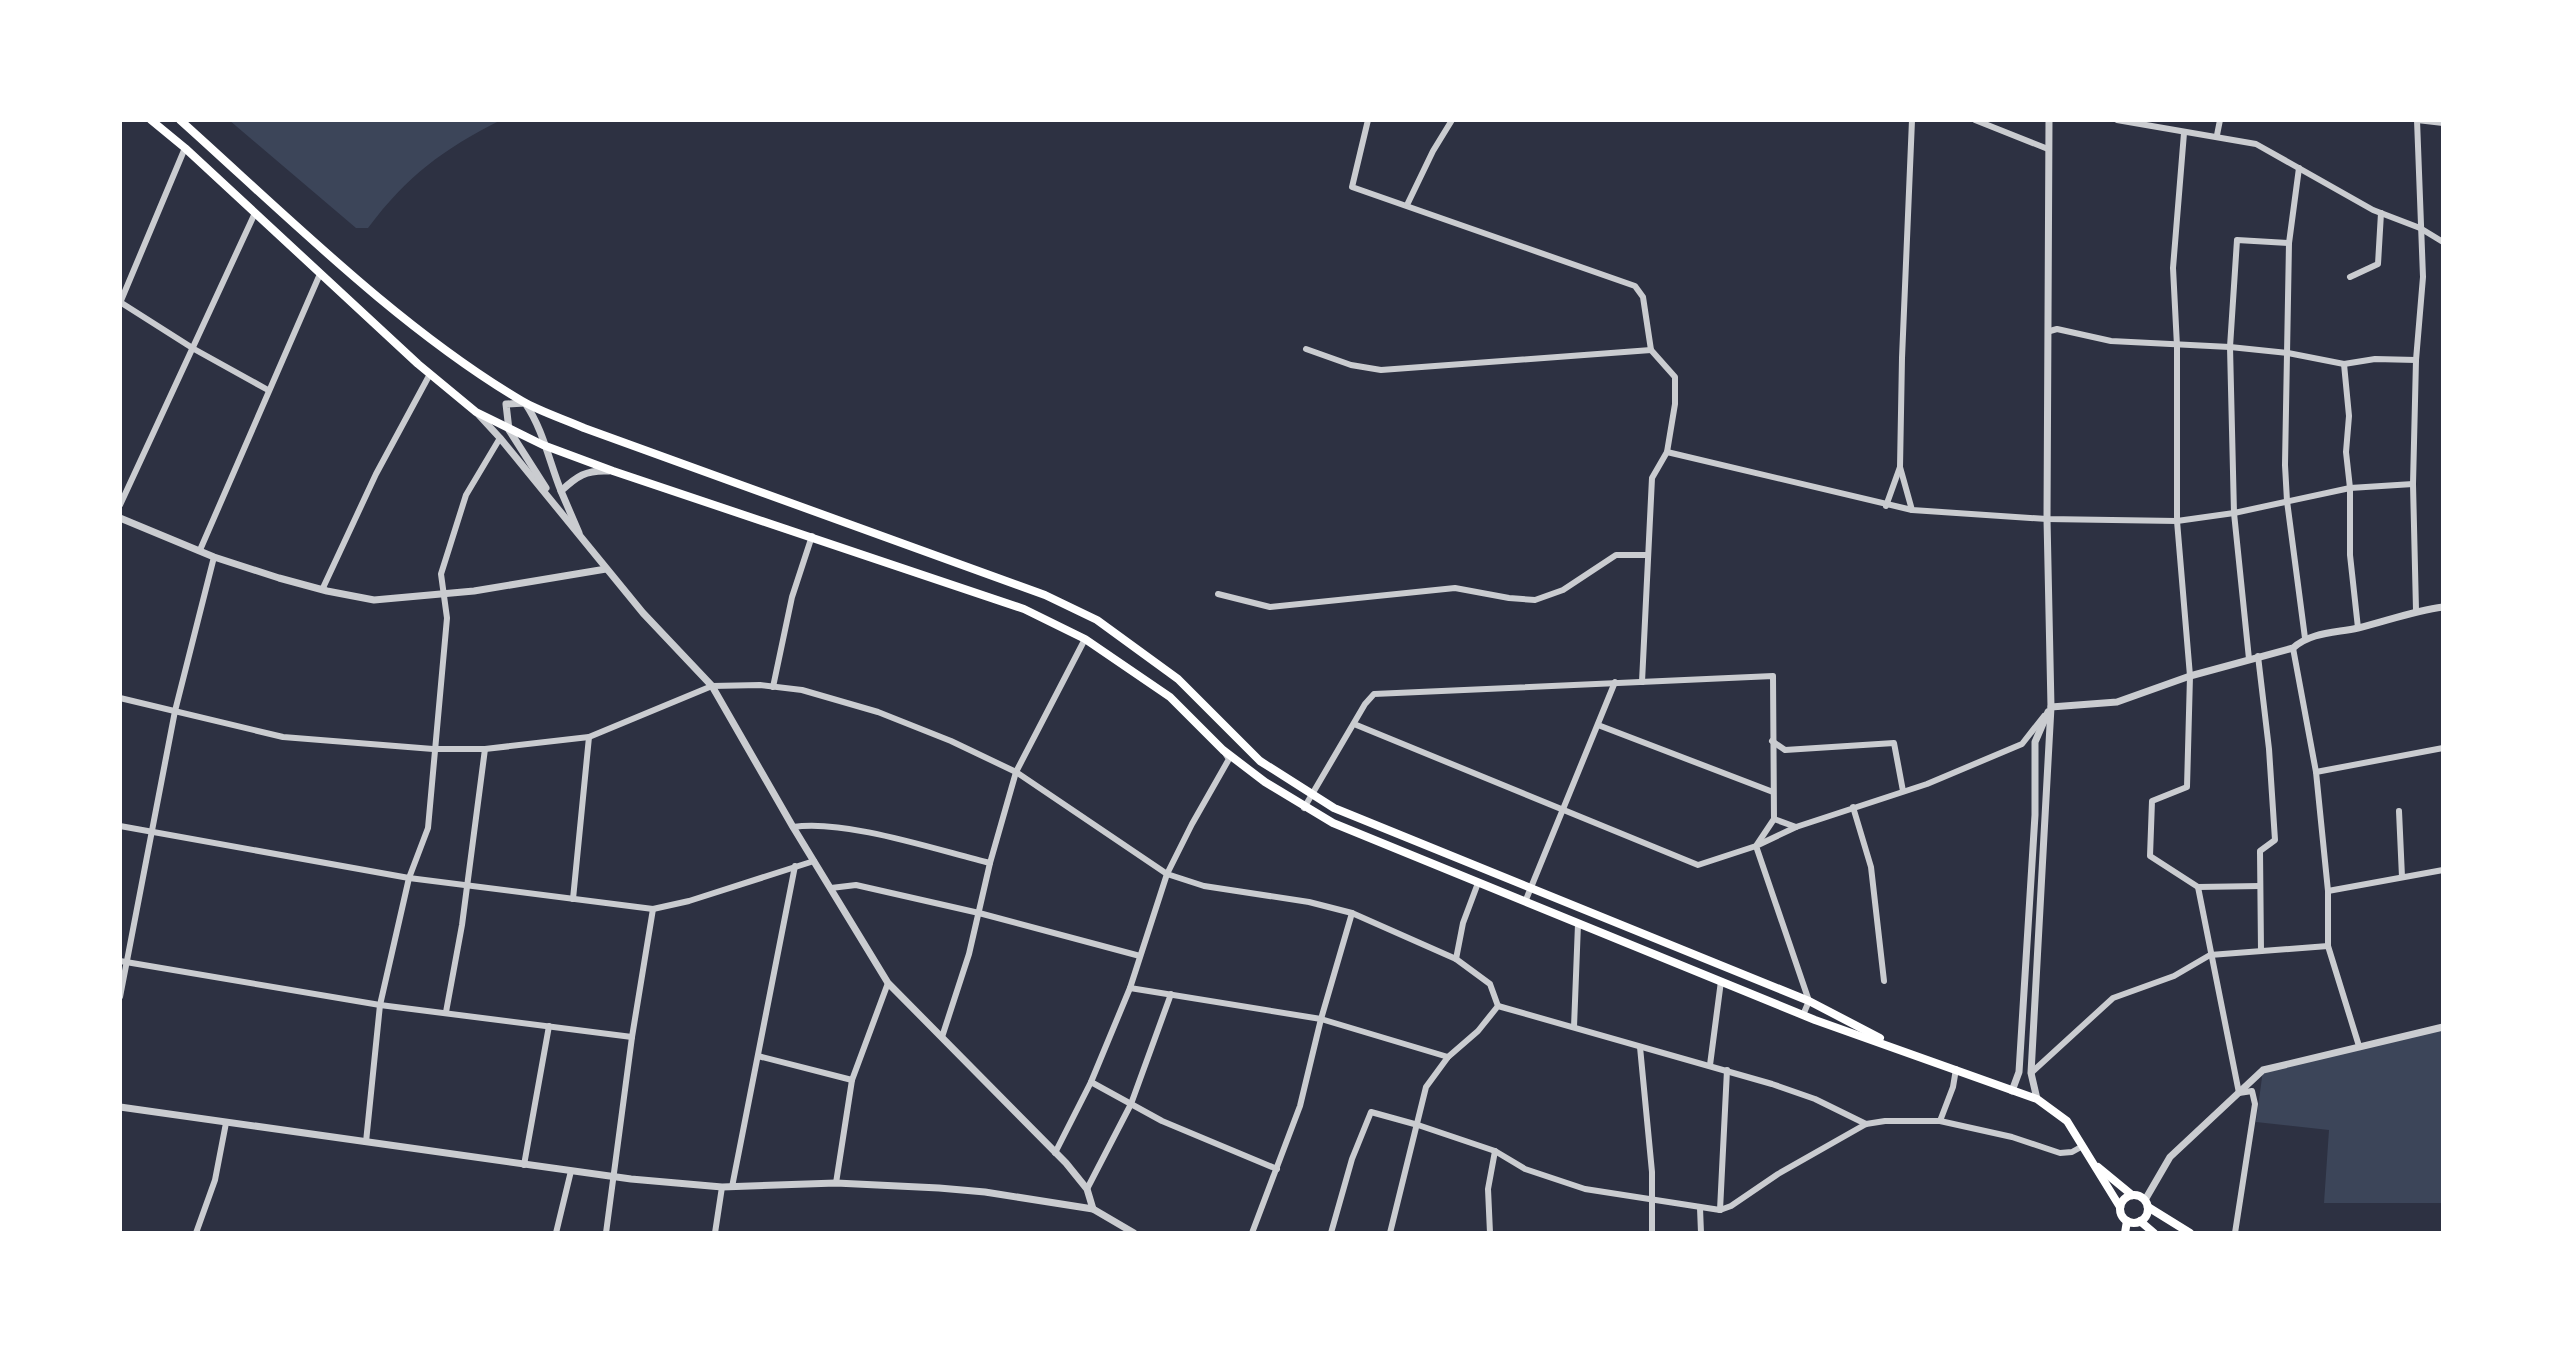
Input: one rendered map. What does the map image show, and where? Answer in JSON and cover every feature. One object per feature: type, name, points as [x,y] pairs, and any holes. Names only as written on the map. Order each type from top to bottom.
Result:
[{"type":"main road","points":[[151,120],[430,374],[476,412],[543,445],[613,471],[1024,609],[1085,639],[1170,697],[1223,750],[1304,808],[1333,823],[1803,1015],[2037,1099],[2067,1121],[2120,1207],[2121,1215],[2127,1221],[2140,1221],[2154,1233]]},
{"type":"main road","points":[[180,120],[369,288],[459,361],[525,403],[584,428],[1045,595],[1097,620],[1178,679],[1260,761],[1310,794],[1347,813],[1530,889],[1809,1001],[1909,1054]]},
{"type":"main road","points":[[2094,1164],[2132,1195],[2140,1196],[2146,1204],[2190,1233]]},
{"type":"main road","points":[[2120,1207],[2124,1199],[2132,1195]]},
{"type":"main road","points":[[2140,1221],[2146,1215],[2146,1204]]},
{"type":"main road","points":[[2125,1233],[2127,1221]]},
{"type":"street","points":[[1368,120],[1352,187],[1635,286],[1643,297],[1651,350],[1675,377],[1675,404],[1667,452],[1652,478],[1642,682]]},
{"type":"street","points":[[1407,205],[1452,120]]},
{"type":"street","points":[[1912,120],[1900,467],[1912,510]]},
{"type":"street","points":[[1975,120],[2048,149]]},
{"type":"street","points":[[2037,1099],[2031,1073],[2051,707],[2047,519],[2049,120]]},
{"type":"street","points":[[2117,120],[2256,144],[2381,213],[2420,228],[2443,242]]},
{"type":"street","points":[[2217,135],[2220,120]]},
{"type":"street","points":[[2416,610],[2413,484],[2416,360],[2423,277],[2417,120],[2443,123]]},
{"type":"street","points":[[2184,133],[2173,268],[2177,346],[2177,521],[2190,676],[2187,787],[2152,801],[2150,856],[2198,887],[2260,886]]},
{"type":"street","points":[[185,148],[120,302],[194,349],[268,390]]},
{"type":"street","points":[[2299,168],[2289,243],[2285,402],[2287,501],[2305,638]]},
{"type":"street","points":[[120,505],[255,213]]},
{"type":"street","points":[[2350,277],[2378,264],[2381,213]]},
{"type":"street","points":[[2261,951],[2260,851],[2275,840],[2269,749],[2253,658],[2234,513],[2230,347],[2237,240],[2289,243]]},
{"type":"street","points":[[200,550],[320,274]]},
{"type":"street","points":[[2050,331],[2057,329],[2111,341],[2288,353],[2344,364],[2375,359],[2416,360]]},
{"type":"street","points":[[1306,349],[1351,365],[1381,370],[1651,350]]},
{"type":"street","points":[[2344,364],[2349,416],[2346,452],[2350,488],[2350,555],[2358,628]]},
{"type":"street","points":[[322,590],[376,474],[430,374]]},
{"type":"street","points":[[567,521],[509,430],[506,404],[525,403],[539,424],[543,445],[583,542]]},
{"type":"street","points":[[476,412],[643,613],[712,686],[888,983],[1055,1153],[1087,1189],[1093,1209]]},
{"type":"street","points":[[366,1142],[380,1005],[409,878],[428,828],[447,618],[441,574],[466,495],[500,438]]},
{"type":"street","points":[[1667,452],[1886,506],[2047,519],[2177,521],[2234,513],[2350,488],[2413,484]]},
{"type":"street","points":[[1886,506],[1900,467]]},
{"type":"street","points":[[561,491],[579,474],[592,470],[613,471]]},
{"type":"street","points":[[120,518],[214,557],[322,590],[374,600],[445,593],[606,569]]},
{"type":"street","points":[[773,687],[792,597],[812,536]]},
{"type":"street","points":[[1218,594],[1270,607],[1455,588],[1535,600],[1563,590],[1616,555],[1647,555]]},
{"type":"street","points":[[120,997],[123,961],[175,711],[214,557]]},
{"type":"street","points":[[1354,724],[1698,865],[1756,846],[1796,827],[1903,791],[2022,744],[2051,707],[2117,702],[2190,676],[2293,648],[2305,638],[2358,628],[2416,610],[2443,607]]},
{"type":"street","points":[[942,1037],[969,954],[990,863],[1016,772],[1085,639]]},
{"type":"street","points":[[2293,648],[2316,772],[2328,891],[2328,946],[2359,1046]]},
{"type":"street","points":[[1304,808],[1374,694],[1773,676],[1774,819],[1756,846]]},
{"type":"street","points":[[1525,902],[1615,682]]},
{"type":"street","points":[[120,698],[283,737],[433,749],[485,749],[589,737],[712,686],[802,690],[878,712],[951,741],[1016,772],[1167,874],[1204,886],[1309,902],[1352,913],[1456,959],[1490,984],[1498,1006]]},
{"type":"street","points":[[2012,1091],[2019,1072],[2035,815],[2035,742],[2051,707]]},
{"type":"street","points":[[1598,725],[1773,792]]},
{"type":"street","points":[[573,899],[589,737]]},
{"type":"street","points":[[1772,741],[1785,750],[1894,743],[1903,791]]},
{"type":"street","points":[[2316,772],[2443,748]]},
{"type":"street","points":[[446,1012],[485,749]]},
{"type":"street","points":[[1055,1153],[1091,1082],[1130,988],[1167,874],[1229,759],[1223,750]]},
{"type":"street","points":[[1853,807],[1871,867],[1884,981]]},
{"type":"street","points":[[2399,811],[2402,877]]},
{"type":"street","points":[[1774,819],[1796,827]]},
{"type":"street","points":[[793,827],[811,824],[857,831],[990,863]]},
{"type":"street","points":[[120,826],[409,878],[653,909],[689,901],[814,861]]},
{"type":"street","points":[[1756,846],[1809,1001],[1803,1015]]},
{"type":"street","points":[[732,1187],[795,866]]},
{"type":"street","points":[[2328,891],[2443,870]]},
{"type":"street","points":[[1456,959],[1463,923],[1478,883]]},
{"type":"street","points":[[831,888],[856,885],[979,913],[1140,956]]},
{"type":"street","points":[[2198,887],[2239,1093]]},
{"type":"street","points":[[606,1233],[632,1037],[653,909]]},
{"type":"street","points":[[1252,1233],[1300,1106],[1352,913]]},
{"type":"street","points":[[1574,1027],[1578,924]]},
{"type":"street","points":[[2031,1073],[2113,998],[2174,976],[2210,955],[2328,946]]},
{"type":"street","points":[[123,961],[380,1005],[632,1037]]},
{"type":"street","points":[[1710,1065],[1721,981]]},
{"type":"street","points":[[836,1183],[852,1080],[888,983]]},
{"type":"street","points":[[1130,988],[1321,1019],[1448,1057]]},
{"type":"street","points":[[1087,1189],[1131,1104],[1171,994]]},
{"type":"street","points":[[1498,1006],[1727,1070],[1815,1099],[1866,1124]]},
{"type":"street","points":[[1390,1233],[1426,1087],[1448,1057],[1478,1031],[1498,1006]]},
{"type":"street","points":[[524,1165],[549,1026]]},
{"type":"street","points":[[2146,1204],[2170,1157],[2263,1070],[2443,1027]]},
{"type":"street","points":[[1640,1047],[1652,1172],[1652,1233]]},
{"type":"street","points":[[758,1056],[852,1080]]},
{"type":"street","points":[[1940,1121],[1953,1087],[1956,1069]]},
{"type":"street","points":[[1720,1210],[1727,1070]]},
{"type":"street","points":[[1091,1082],[1202,1140],[1277,1169]]},
{"type":"street","points":[[2235,1233],[2255,1104],[2252,1091],[2239,1093]]},
{"type":"street","points":[[120,1107],[524,1165],[722,1187],[836,1183],[985,1192],[1093,1209],[1133,1233]]},
{"type":"street","points":[[1331,1233],[1352,1159],[1371,1112],[1495,1151],[1525,1169],[1585,1189],[1720,1210],[1866,1124],[1940,1121],[2012,1137],[2060,1153],[2081,1147]]},
{"type":"street","points":[[196,1233],[215,1180],[226,1123]]},
{"type":"street","points":[[1490,1233],[1488,1189],[1495,1151]]},
{"type":"street","points":[[556,1233],[571,1171]]},
{"type":"street","points":[[715,1233],[722,1187]]},
{"type":"street","points":[[1700,1208],[1701,1233]]},
{"type":"shaded area","points":[[229,120],[501,120],[427,165],[397,193],[368,228],[356,228]]},
{"type":"shaded area","points":[[2443,1027],[2443,1203],[2324,1203],[2329,1130],[2256,1122],[2263,1070]]}]
